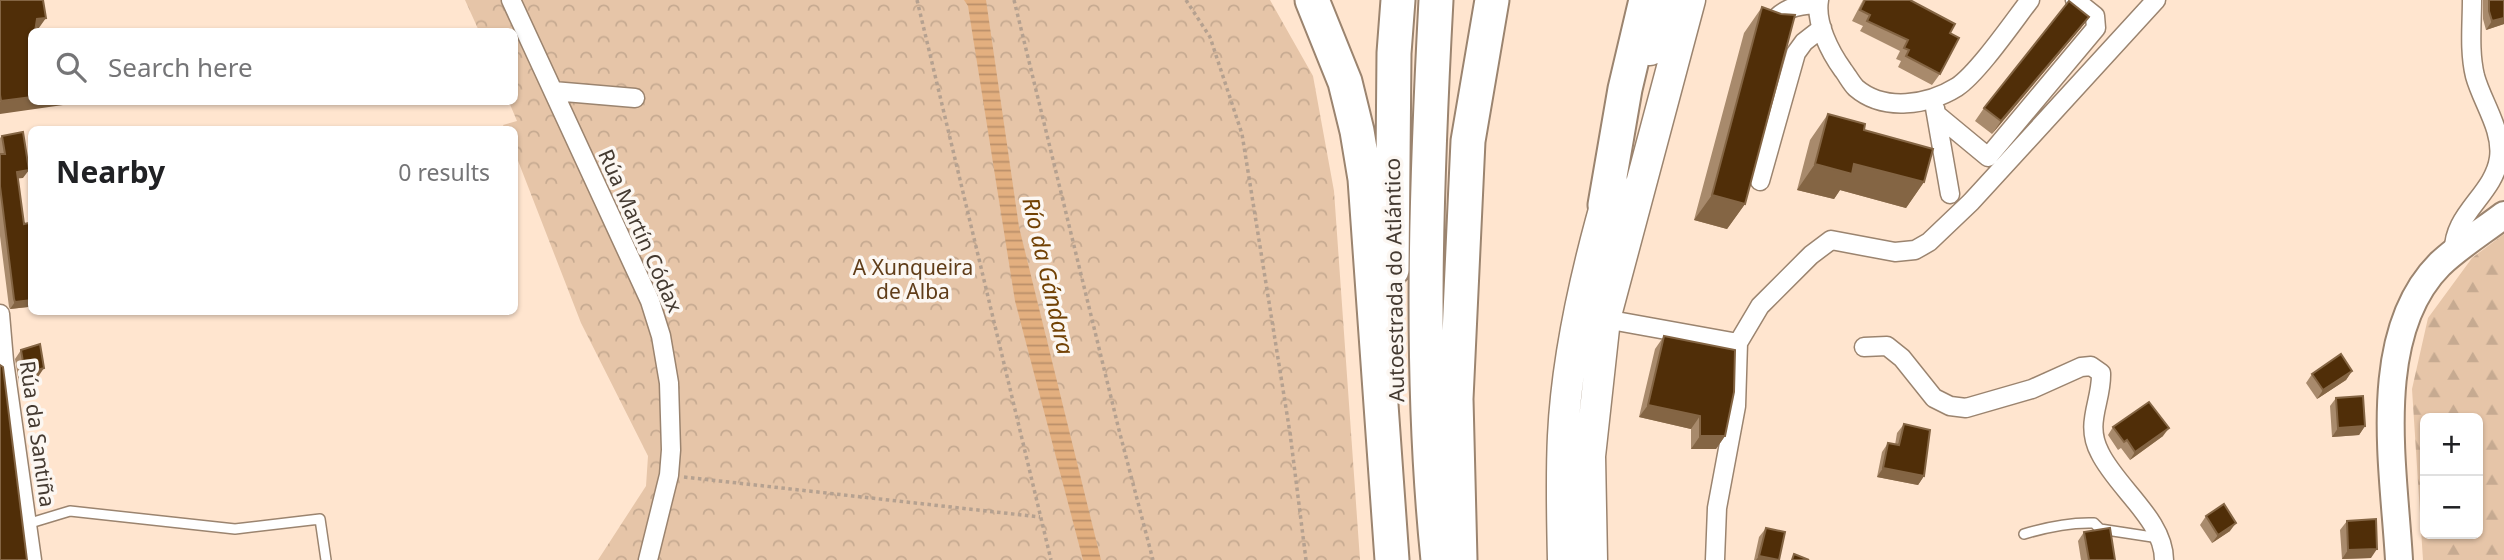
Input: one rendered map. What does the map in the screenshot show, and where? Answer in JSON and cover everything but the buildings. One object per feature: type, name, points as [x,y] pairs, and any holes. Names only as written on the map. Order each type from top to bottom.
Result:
[{"type":"highway","points":[[1312,0],[1345,82],[1365,179],[1392,560]]},
{"type":"highway","name":"Autoestrada do Atlántico","points":[[1398,0],[1394,53],[1393,361],[1408,560]]},
{"type":"highway","name":"Autoestrada do Atlántico","points":[[1436,0],[1427,175],[1426,317],[1433,511],[1438,560]]},
{"type":"highway","points":[[1460,560],[1457,399],[1468,141],[1492,0]]},
{"type":"highway","points":[[1605,205],[1625,89],[1646,0]]},
{"type":"main road","points":[[1563,560],[1563,435],[1569,374],[1582,302],[1605,205],[1664,0]]},
{"type":"main road","points":[[1592,560],[1590,456],[1605,319],[1690,0]]},
{"type":"street","name":"Rúa Martín Códax","points":[[511,0],[650,301],[661,336],[669,383],[671,450],[669,475],[648,560]]},
{"type":"street","points":[[1766,29],[1777,15],[1798,5],[1819,2],[1822,28],[1836,61],[1856,88],[1875,98],[1898,105],[1935,106],[1965,80],[2030,0]]},
{"type":"street","points":[[1935,106],[1988,157],[2096,28],[2095,16],[2075,0]]},
{"type":"street","points":[[1715,560],[1717,508],[1736,406],[1738,343],[1760,306],[1811,255],[1832,240],[1895,251],[1915,250],[1929,242],[1972,202],[2156,0]]},
{"type":"street","points":[[2454,254],[2456,233],[2467,210],[2493,177],[2499,158],[2498,139],[2475,75],[2471,50],[2472,0]]},
{"type":"street","points":[[1760,181],[1796,52],[1822,28]]},
{"type":"street","points":[[553,91],[635,97]]},
{"type":"street","points":[[1935,106],[1950,194]]},
{"type":"street","points":[[2399,560],[2391,419],[2394,367],[2400,331],[2418,292],[2441,264],[2504,215]]},
{"type":"street","name":"Rúa da Santiña","points":[[0,314],[2,361],[32,560]]},
{"type":"street","points":[[1605,319],[1738,343]]},
{"type":"street","points":[[1864,348],[1887,346],[1902,358],[1934,398],[1950,406],[1966,408],[2032,389],[2081,367],[2091,366],[2101,373],[2092,420],[2099,452],[2161,538],[2164,560]]},
{"type":"lane","points":[[27,524],[70,511],[235,529],[320,519],[326,560]]},
{"type":"lane","points":[[2024,534],[2047,527],[2094,523],[2100,528],[2161,538]]},
{"type":"path","points":[[917,0],[1051,560]]},
{"type":"path","points":[[1014,0],[1153,560]]},
{"type":"path","points":[[1186,0],[1210,37],[1242,134],[1290,433],[1306,560]]},
{"type":"path","points":[[669,475],[1040,517]]},
{"type":"green space","name":"A Xunqueira de Alba","points":[[465,0],[1270,0],[1313,76],[1334,191],[1360,560],[598,560],[646,486],[648,456],[581,323],[518,161],[518,126],[503,125],[517,121],[510,105],[518,105],[518,28],[478,28]]},
{"type":"green space","points":[[2504,234],[2504,560],[2423,560],[2422,539],[2483,539],[2483,413],[2420,413],[2420,513],[2412,389],[2428,318],[2472,258]]},
{"type":"shaded area","points":[[964,0],[986,0],[1019,227],[1101,560],[1083,560],[1015,301],[968,6]]},
{"type":"water label","name":"Río da Gándara","points":[[1048,276]]}]
